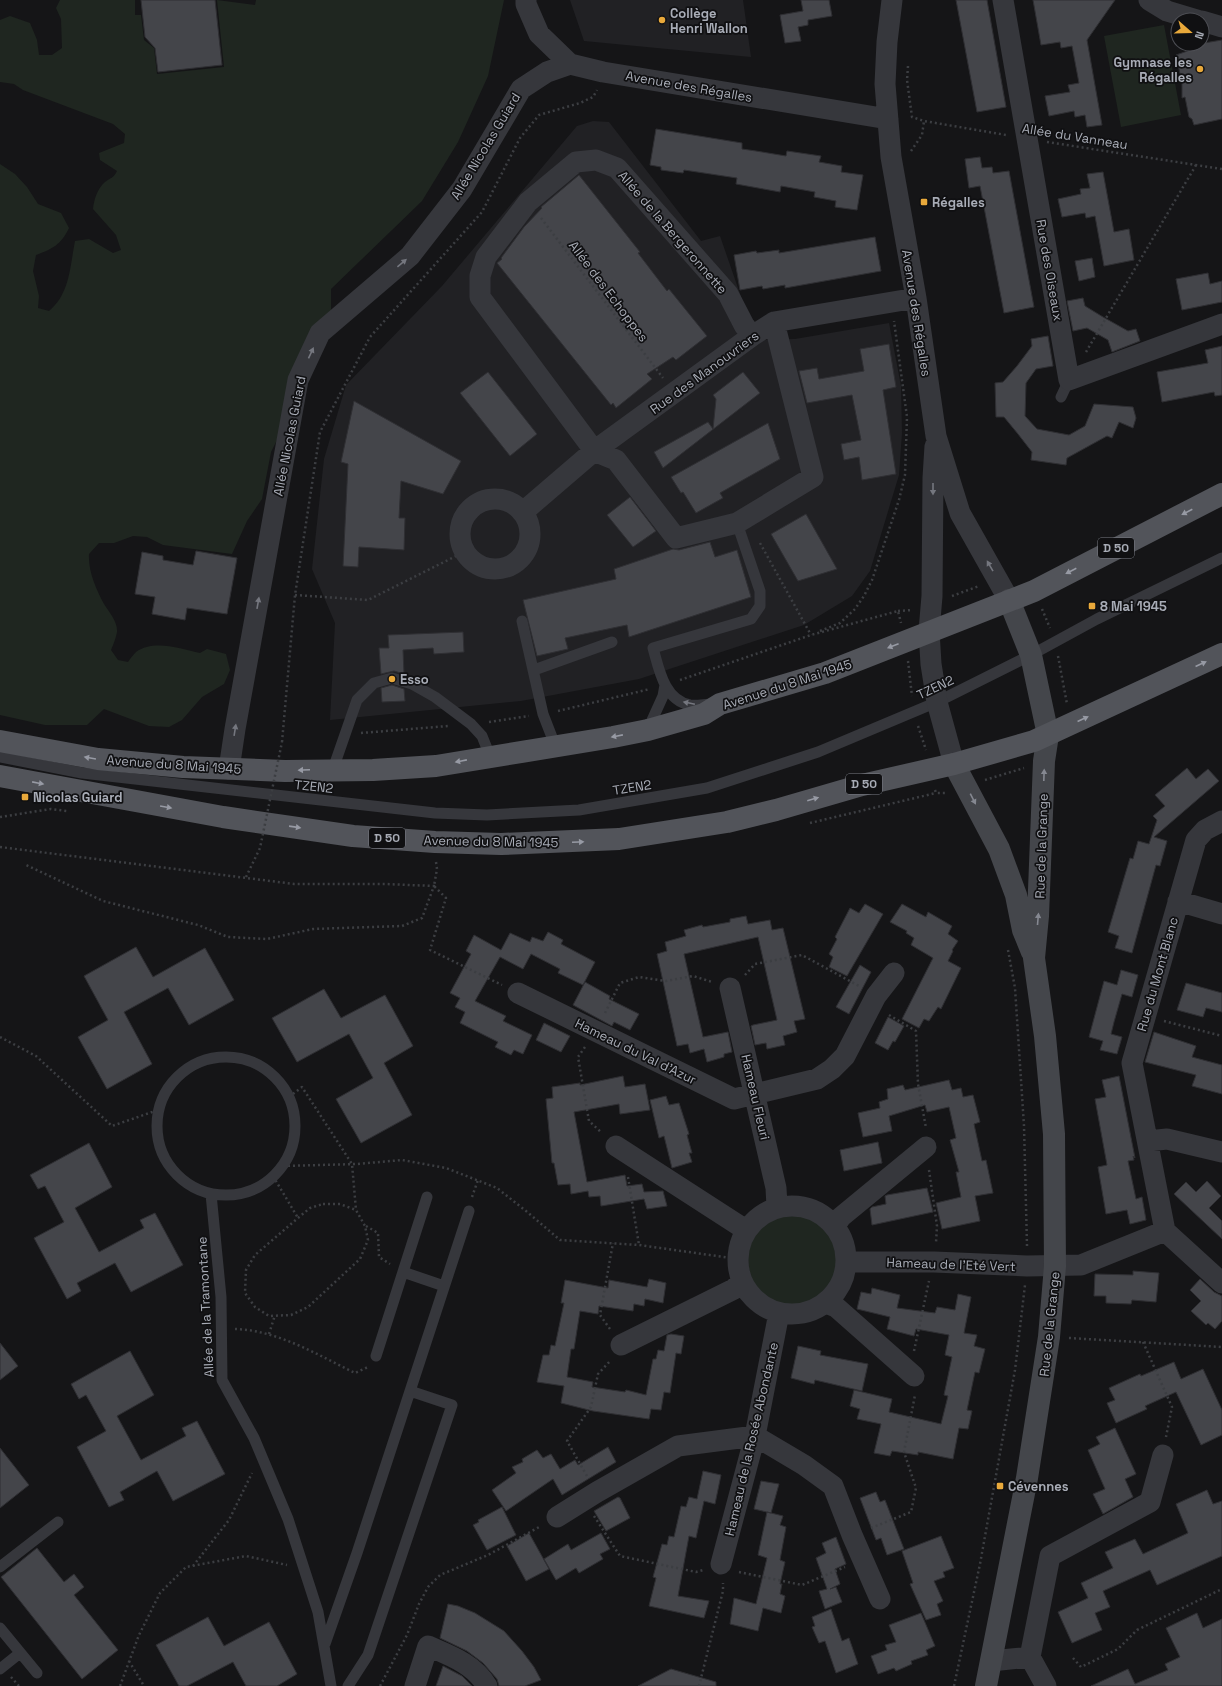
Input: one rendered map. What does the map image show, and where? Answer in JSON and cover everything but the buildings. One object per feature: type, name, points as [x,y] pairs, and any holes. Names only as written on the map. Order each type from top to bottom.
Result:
[{"type":"main road","name":"D 50","points":[[1009,600],[1034,591],[1222,494]]},
{"type":"main road","name":"Avenue du 8 Mai 1945","points":[[0,741],[98,759],[183,767],[285,771],[333,769],[373,770],[436,766],[555,745],[613,737],[648,730],[704,714],[720,704],[824,673],[1009,600]]},
{"type":"main road","name":"Avenue du 8 Mai 1945","points":[[0,776],[223,817],[353,836],[435,842],[501,844],[619,838],[727,822],[776,810],[862,785],[954,764],[1034,741],[1222,654]]},
{"type":"street","points":[[526,0],[526,4],[540,34],[570,64]]},
{"type":"street","name":"Avenue des Régalles","points":[[892,0],[885,77],[891,158],[916,298],[936,436]]},
{"type":"street","name":"Rue des Oiseaux","points":[[1003,0],[1027,139],[1065,388],[1222,324]]},
{"type":"street","points":[[1148,0],[1170,12]]},
{"type":"street","points":[[1210,23],[1222,27]]},
{"type":"street","name":"Avenue des Régalles","points":[[570,64],[603,72],[888,119]]},
{"type":"street","name":"Allée Nicolas Guiard","points":[[229,769],[298,380],[320,332],[410,256],[462,189],[520,89],[548,72],[570,64]]},
{"type":"street","name":"Allée de la Bergeronnette","points":[[594,451],[480,297],[480,276],[486,257],[528,202],[576,162],[596,160],[617,168],[728,294],[744,326],[752,336]]},
{"type":"street","name":"Rue des Manouvriers","points":[[523,512],[594,451],[752,336],[774,322],[916,298]]},
{"type":"street","points":[[594,451],[616,460],[676,538],[737,523],[813,477],[774,322]]},
{"type":"street","points":[[936,436],[960,513],[1009,600],[1031,655],[1048,735]]},
{"type":"street","points":[[936,436],[933,478],[932,596],[929,632],[937,702],[954,764]]},
{"type":"street","points":[[492,498],[509,501],[523,512],[530,527],[529,543],[521,558],[508,567],[491,569],[476,564],[464,552],[459,535],[463,517],[475,504],[492,498]]},
{"type":"street","name":"Rue de la Grange","points":[[1034,958],[1038,916],[1044,761],[1048,735]]},
{"type":"street","name":"Rue de la Grange","points":[[954,764],[999,849],[1016,895],[1023,930],[1034,958],[1046,1043],[1054,1134],[1055,1266],[1049,1337],[1027,1478],[986,1686]]},
{"type":"street","name":"Rue du Mont Blanc","points":[[1165,1231],[1132,1063],[1196,840],[1206,830],[1222,821]]},
{"type":"street","points":[[1178,901],[1222,914]]},
{"type":"street","name":"Hameau du Val d'Azur","points":[[518,993],[734,1099],[818,1079],[832,1070],[845,1056],[876,996],[894,973]]},
{"type":"street","name":"Hameau Fleuri","points":[[730,988],[756,1094],[776,1188],[778,1207]]},
{"type":"street","points":[[1148,1140],[1167,1139],[1222,1152]]},
{"type":"street","points":[[616,1146],[746,1230]]},
{"type":"street","points":[[835,1226],[841,1217],[926,1147]]},
{"type":"street","points":[[794,1206],[809,1208],[823,1215],[835,1226],[844,1243],[846,1262],[844,1277],[836,1292],[826,1303],[811,1311],[795,1314],[779,1313],[763,1306],[750,1295],[742,1281],[738,1259],[739,1246],[746,1230],[755,1220],[766,1212],[778,1207],[794,1206]]},
{"type":"street","points":[[1165,1231],[1222,1283]]},
{"type":"street","name":"Hameau de l'Eté Vert","points":[[846,1262],[934,1262],[1027,1266],[1081,1265],[1165,1231]]},
{"type":"street","points":[[621,1345],[734,1288],[742,1281]]},
{"type":"street","points":[[826,1303],[836,1307],[914,1376]]},
{"type":"street","name":"Hameau de la Rosée Abondante","points":[[722,1564],[755,1436],[779,1313]]},
{"type":"street","points":[[557,1517],[597,1492],[678,1446],[755,1436],[804,1465],[833,1486],[852,1535],[880,1599]]},
{"type":"street","points":[[1046,1686],[1030,1657],[1050,1556],[1150,1502],[1163,1456]]},
{"type":"street","points":[[415,1686],[428,1646],[461,1660],[482,1676],[487,1686]]},
{"type":"street","points":[[991,1661],[1030,1657]]},
{"type":"lane","points":[[720,704],[690,705],[675,699],[665,685],[653,648],[751,619],[760,606],[760,591],[737,523]]},
{"type":"lane","name":"TZEN2","points":[[0,757],[82,773],[435,813],[487,815],[579,810],[707,788],[818,752],[937,702],[1031,655],[1097,619],[1222,558]]},
{"type":"lane","points":[[522,621],[543,714],[555,745]]},
{"type":"lane","points":[[534,670],[612,642]]},
{"type":"lane","points":[[333,769],[357,700],[374,683],[392,678],[412,684],[434,697],[471,724],[482,736],[490,756]]},
{"type":"lane","points":[[648,730],[663,696],[665,685]]},
{"type":"lane","points":[[214,1057],[242,1057],[266,1068],[285,1088],[288,1097],[295,1113],[294,1141],[283,1166],[264,1185],[238,1194],[211,1194],[186,1183],[167,1163],[158,1138],[158,1110],[169,1085],[189,1066],[214,1057]]},
{"type":"lane","name":"Allée de la Tramontane","points":[[211,1194],[221,1298],[222,1380],[254,1438],[288,1520],[318,1612],[331,1686]]},
{"type":"lane","points":[[376,1356],[427,1197]]},
{"type":"lane","points":[[324,1644],[357,1553],[469,1211]]},
{"type":"lane","points":[[403,1272],[444,1286]]},
{"type":"lane","points":[[348,1686],[368,1655],[452,1405],[410,1391]]},
{"type":"lane","points":[[0,1567],[58,1522]]},
{"type":"lane","points":[[0,1628],[37,1673]]},
{"type":"lane","points":[[0,1669],[20,1653]]},
{"type":"path","name":"Allée du Vanneau","points":[[908,59],[907,80],[912,118],[1027,139],[1222,169]]},
{"type":"path","points":[[246,877],[260,848],[282,742],[295,595],[320,432],[370,337],[482,212],[520,138],[539,115],[580,103],[593,97],[599,88],[603,72]]},
{"type":"path","points":[[891,158],[910,151],[913,148],[922,136],[924,121]]},
{"type":"path","points":[[1085,353],[1196,165]]},
{"type":"path","name":"Allée des Echoppes","points":[[528,202],[674,392]]},
{"type":"path","points":[[811,635],[840,623],[855,609],[864,596],[872,580],[899,500],[905,475],[907,417],[891,302]]},
{"type":"path","points":[[737,523],[762,545],[811,635]]},
{"type":"path","points":[[295,595],[368,600],[464,552]]},
{"type":"path","points":[[345,734],[471,724],[543,714],[665,685],[811,635],[898,611],[906,641],[913,712],[932,769],[936,793],[949,793]]},
{"type":"path","points":[[0,847],[294,884],[385,884],[434,886],[446,898],[430,950],[518,993]]},
{"type":"path","points":[[24,864],[103,901],[198,925],[228,937],[267,939],[313,929],[402,926],[422,918],[434,886],[437,869],[435,858]]},
{"type":"path","points":[[954,1686],[980,1564],[1015,1370],[1027,1266],[1024,1126],[1015,988],[1006,944]]},
{"type":"path","points":[[616,1146],[589,1121],[578,1057],[596,1031],[620,983],[640,977],[666,981],[693,976],[730,988],[755,964],[802,955],[876,996],[881,1011],[916,1031],[918,1084],[926,1124],[926,1147],[937,1226],[934,1262],[914,1352],[916,1394],[904,1452],[916,1488],[911,1512],[852,1535]]},
{"type":"path","points":[[1145,1017],[1222,1036]]},
{"type":"path","points":[[0,1037],[36,1056],[112,1126],[158,1110]]},
{"type":"path","points":[[288,1097],[302,1087],[352,1164],[356,1210],[365,1226],[368,1240],[360,1258],[308,1307],[291,1315],[269,1316],[255,1307],[245,1293],[246,1270],[255,1255],[310,1208],[323,1204],[340,1204],[356,1210]]},
{"type":"path","points":[[283,1166],[352,1164],[402,1160],[446,1168],[497,1188],[560,1240],[639,1245],[738,1259]]},
{"type":"path","points":[[273,1176],[298,1218]]},
{"type":"path","points":[[628,1176],[639,1245]]},
{"type":"path","points":[[365,1226],[378,1233],[379,1257],[403,1272]]},
{"type":"path","points":[[597,1492],[567,1441],[591,1407],[598,1374],[621,1345],[600,1315],[614,1243]]},
{"type":"path","points":[[269,1334],[275,1315]]},
{"type":"path","points":[[221,1329],[250,1330],[269,1334],[355,1373],[367,1369],[376,1356]]},
{"type":"path","points":[[1049,1337],[1222,1346]]},
{"type":"path","points":[[1143,1342],[1172,1407],[1163,1456]]},
{"type":"path","points":[[193,1566],[229,1520],[261,1457]]},
{"type":"path","points":[[380,1686],[407,1635],[419,1604],[428,1587],[440,1575],[488,1555],[557,1517]]},
{"type":"path","points":[[120,1686],[138,1635],[160,1593],[186,1567],[246,1556],[304,1568]]},
{"type":"path","points":[[699,1686],[723,1591],[722,1564]]},
{"type":"path","points":[[1073,1658],[1081,1667],[1118,1649],[1137,1630],[1222,1589]]},
{"type":"path","points":[[129,1661],[144,1686]]},
{"type":"shaded area","points":[[60,0],[135,0],[135,15],[141,15],[144,40],[154,48],[157,74],[224,67],[217,0],[255,5],[256,0],[504,0],[488,76],[458,142],[422,201],[331,289],[331,311],[290,414],[271,452],[262,499],[247,521],[232,554],[163,545],[147,537],[133,536],[114,543],[99,543],[89,554],[91,573],[95,586],[104,604],[113,617],[117,628],[111,650],[118,660],[128,662],[136,652],[151,646],[176,647],[200,653],[207,649],[226,654],[230,670],[224,684],[202,697],[182,720],[169,727],[149,726],[104,709],[87,725],[45,725],[0,715],[0,164],[15,174],[27,187],[38,204],[61,213],[69,228],[63,239],[56,246],[36,255],[33,271],[39,296],[38,308],[49,311],[61,296],[68,279],[75,241],[89,239],[113,253],[121,250],[116,235],[93,209],[98,191],[105,182],[113,177],[117,171],[100,160],[99,153],[124,143],[125,134],[113,124],[23,90],[14,84],[0,82],[0,20],[10,16],[30,23],[37,40],[39,55],[52,55],[62,48],[61,19],[56,8]]},
{"type":"shaded area","name":"Collège Henri Wallon","points":[[570,0],[743,0],[751,57],[584,41]]},
{"type":"shaded area","points":[[1164,25],[1181,115],[1121,127],[1104,36]]},
{"type":"shaded area","points":[[593,121],[609,122],[701,241],[720,236],[756,340],[795,339],[889,323],[901,386],[902,433],[899,475],[870,571],[852,596],[804,625],[639,679],[521,701],[330,720],[335,623],[312,569],[324,459],[346,385],[442,286],[577,126]]},
{"type":"shaded area","points":[[793,1215],[810,1219],[825,1228],[834,1243],[838,1260],[834,1277],[825,1292],[810,1301],[793,1305],[776,1301],[761,1292],[752,1277],[748,1260],[752,1243],[761,1228],[776,1219]]},
{"type":"place","name":"Collège Henri Wallon","points":[[662,20]]},
{"type":"place","name":"Gymnase les Régalles","points":[[1200,69]]},
{"type":"place","name":"Régalles","points":[[924,202]]},
{"type":"place","name":"8 Mai 1945","points":[[1092,606]]},
{"type":"place","name":"Esso","points":[[392,679]]},
{"type":"place","name":"Nicolas Guiard","points":[[25,797]]},
{"type":"place","name":"Cévennes","points":[[1000,1486]]}]
